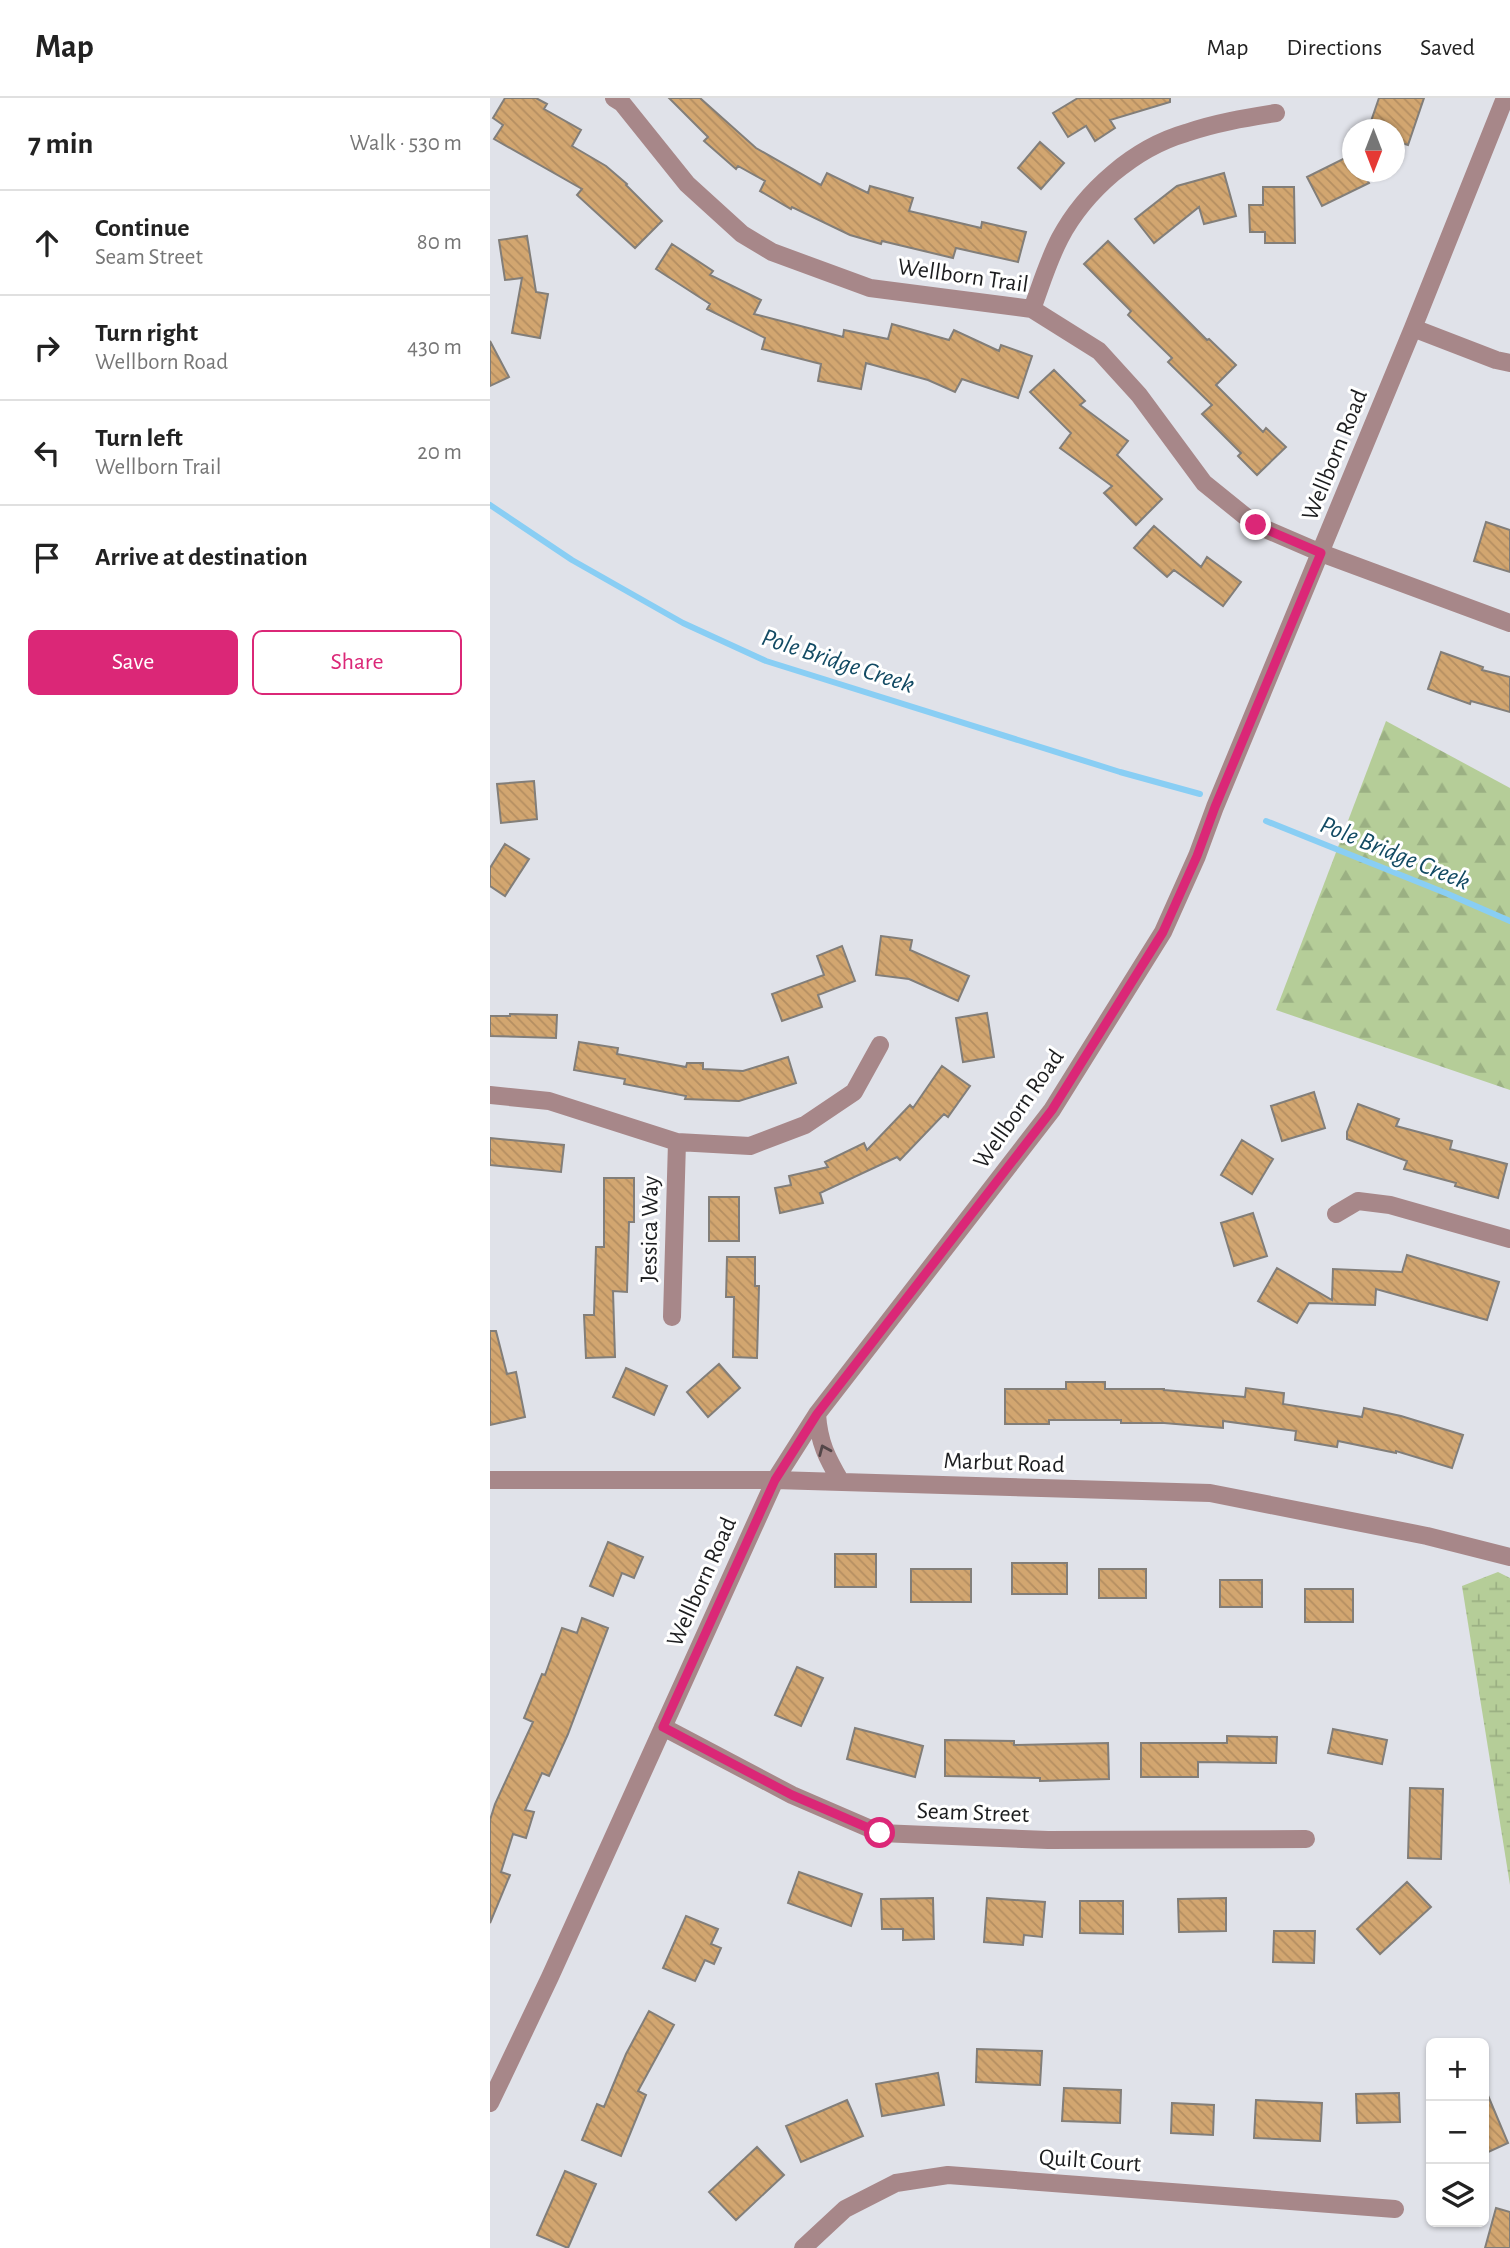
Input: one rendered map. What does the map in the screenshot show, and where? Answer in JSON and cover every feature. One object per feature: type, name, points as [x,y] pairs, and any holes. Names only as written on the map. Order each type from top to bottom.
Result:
[{"type":"street","name":"Wellborn Trail","points":[[614,98],[622,103],[687,184],[742,234],[772,252],[870,288],[1032,309],[1099,351],[1139,395],[1204,483],[1256,525],[1321,553],[1510,623]]},
{"type":"street","name":"Wellborn Road","points":[[490,2103],[775,1480],[817,1414],[1052,1110],[1163,932],[1197,856],[1505,98]]},
{"type":"street","points":[[1032,309],[1061,236],[1099,187],[1123,166],[1149,149],[1183,133],[1276,113]]},
{"type":"street","points":[[1413,328],[1510,363]]},
{"type":"street","points":[[490,1095],[549,1101],[677,1142],[750,1146],[805,1125],[854,1092],[880,1045]]},
{"type":"street","name":"Jessica Way","points":[[672,1317],[677,1142]]},
{"type":"street","points":[[1336,1214],[1359,1201],[1390,1205],[1510,1240]]},
{"type":"street","points":[[817,1414],[818,1434],[823,1449],[841,1482]]},
{"type":"street","name":"Marbut Road","points":[[490,1480],[775,1480],[1210,1493],[1427,1536],[1510,1557]]},
{"type":"street","name":"Seam Street","points":[[663,1727],[792,1795],[880,1833],[1048,1840],[1306,1839]]},
{"type":"street","name":"Quilt Court","points":[[803,2248],[845,2209],[886,2188],[896,2183],[948,2175],[1395,2209]]},
{"type":"green space","points":[[1386,721],[1510,788],[1510,1090],[1276,1010]]},
{"type":"green space","points":[[1498,1572],[1510,1578],[1510,1885],[1462,1586]]},
{"type":"building","points":[[505,98],[536,98],[547,104],[544,109],[581,130],[572,146],[606,166],[662,221],[635,248],[577,195],[582,189],[494,139],[503,125],[493,118]]},
{"type":"building","points":[[669,98],[700,98],[756,148],[821,185],[827,173],[868,193],[870,186],[913,198],[909,211],[981,228],[982,222],[1026,232],[1018,262],[956,248],[953,258],[882,241],[881,244],[850,235],[792,207],[791,209],[760,191],[765,181],[738,166],[736,169],[704,141],[708,137]]},
{"type":"building","points":[[1078,98],[1170,98],[1170,102],[1110,120],[1115,128],[1095,141],[1086,126],[1068,137],[1053,113]]},
{"type":"building","points":[[1379,98],[1424,98],[1408,145],[1405,144],[1405,119],[1372,119]]},
{"type":"building","points":[[1040,142],[1064,163],[1041,189],[1018,168]]},
{"type":"building","points":[[1342,160],[1342,182],[1369,183],[1322,206],[1307,177]]},
{"type":"building","points":[[1224,173],[1236,216],[1204,224],[1199,207],[1154,243],[1135,219],[1177,186]]},
{"type":"building","points":[[1263,187],[1294,187],[1295,243],[1265,243],[1265,232],[1250,232],[1249,205],[1263,205]]},
{"type":"building","points":[[527,236],[536,292],[548,294],[540,338],[512,333],[522,278],[505,280],[499,240]]},
{"type":"building","points":[[1108,241],[1207,340],[1236,365],[1216,385],[1263,432],[1266,428],[1286,447],[1257,475],[1238,456],[1241,453],[1202,414],[1212,405],[1168,362],[1172,358],[1128,315],[1131,311],[1084,264]]},
{"type":"building","points":[[672,244],[713,271],[710,275],[761,300],[754,314],[843,337],[844,330],[888,339],[892,324],[949,340],[954,330],[999,351],[1001,345],[1032,356],[1018,398],[962,379],[955,392],[928,380],[866,363],[861,389],[818,381],[821,364],[762,349],[765,338],[707,309],[710,304],[656,269]]},
{"type":"building","points":[[490,341],[509,377],[490,386]]},
{"type":"building","points":[[1054,370],[1085,401],[1080,405],[1128,441],[1117,455],[1162,499],[1136,525],[1104,493],[1112,486],[1060,448],[1071,433],[1030,392]]},
{"type":"building","points":[[1486,522],[1510,530],[1510,572],[1474,561]]},
{"type":"building","points":[[1154,526],[1201,567],[1207,557],[1241,582],[1223,606],[1174,570],[1167,577],[1134,548]]},
{"type":"building","points":[[1441,652],[1483,667],[1482,670],[1510,677],[1510,712],[1471,701],[1470,704],[1428,689]]},
{"type":"building","points":[[534,781],[537,819],[501,823],[497,784]]},
{"type":"building","points":[[505,844],[529,859],[505,896],[490,886],[490,868]]},
{"type":"building","points":[[881,936],[912,940],[910,950],[969,976],[958,1001],[909,979],[876,975]]},
{"type":"building","points":[[842,946],[855,981],[818,995],[822,1007],[782,1021],[772,994],[824,975],[817,956]]},
{"type":"building","points":[[987,1013],[994,1057],[963,1062],[956,1018]]},
{"type":"building","points":[[557,1015],[556,1038],[490,1036],[490,1016]]},
{"type":"building","points":[[579,1042],[618,1048],[617,1054],[686,1067],[687,1063],[703,1063],[703,1069],[743,1071],[788,1057],[796,1083],[739,1101],[685,1099],[686,1096],[624,1084],[625,1079],[574,1070]]},
{"type":"building","points":[[942,1066],[970,1086],[948,1117],[944,1114],[900,1160],[897,1157],[820,1193],[823,1203],[780,1213],[775,1188],[791,1185],[789,1176],[828,1167],[825,1162],[864,1143],[867,1150],[910,1105],[913,1108]]},
{"type":"building","points":[[1314,1092],[1325,1128],[1282,1141],[1271,1106]]},
{"type":"building","points":[[1358,1104],[1399,1119],[1396,1126],[1452,1141],[1450,1149],[1507,1164],[1498,1198],[1404,1169],[1407,1161],[1347,1139]]},
{"type":"building","points":[[490,1138],[564,1145],[561,1172],[490,1165]]},
{"type":"building","points":[[1242,1140],[1273,1159],[1252,1194],[1221,1175]]},
{"type":"building","points":[[604,1178],[634,1178],[634,1222],[629,1222],[627,1292],[613,1291],[615,1357],[586,1358],[584,1315],[594,1315],[596,1247],[604,1247]]},
{"type":"building","points":[[709,1197],[739,1197],[739,1241],[709,1241]]},
{"type":"building","points":[[1253,1213],[1267,1256],[1234,1266],[1221,1223]]},
{"type":"building","points":[[1407,1255],[1499,1282],[1487,1320],[1376,1289],[1375,1305],[1309,1303],[1297,1323],[1258,1301],[1277,1268],[1332,1300],[1333,1269],[1402,1272]]},
{"type":"building","points":[[727,1257],[755,1257],[755,1286],[759,1286],[757,1358],[733,1357],[734,1297],[726,1297]]},
{"type":"building","points":[[490,1331],[496,1331],[507,1374],[516,1372],[525,1417],[490,1425]]},
{"type":"building","points":[[719,1364],[740,1388],[708,1417],[687,1392]]},
{"type":"building","points":[[626,1368],[667,1386],[654,1415],[613,1397]]},
{"type":"building","points":[[1066,1382],[1105,1382],[1105,1389],[1164,1389],[1245,1397],[1246,1388],[1284,1393],[1283,1404],[1362,1417],[1364,1408],[1463,1435],[1452,1468],[1396,1451],[1338,1441],[1337,1447],[1295,1440],[1296,1431],[1223,1421],[1223,1428],[1164,1423],[1121,1423],[1121,1420],[1049,1420],[1049,1424],[1005,1424],[1005,1389],[1066,1389]]},
{"type":"building","points":[[608,1542],[643,1557],[634,1578],[622,1573],[613,1596],[590,1586]]},
{"type":"building","points":[[835,1554],[876,1554],[876,1587],[835,1587]]},
{"type":"building","points":[[1012,1563],[1067,1563],[1067,1594],[1012,1594]]},
{"type":"building","points":[[911,1569],[971,1569],[971,1602],[911,1602]]},
{"type":"building","points":[[1099,1569],[1146,1569],[1146,1598],[1099,1598]]},
{"type":"building","points":[[1220,1580],[1262,1580],[1262,1607],[1220,1607]]},
{"type":"building","points":[[1305,1589],[1353,1589],[1353,1622],[1305,1622]]},
{"type":"building","points":[[582,1618],[608,1628],[549,1776],[542,1773],[525,1810],[534,1812],[526,1838],[513,1834],[501,1872],[510,1875],[490,1923],[490,1820],[533,1722],[524,1718],[542,1674],[545,1675],[562,1628],[577,1633]]},
{"type":"building","points":[[797,1667],[823,1678],[801,1726],[775,1715]]},
{"type":"building","points":[[855,1728],[923,1746],[915,1777],[847,1759]]},
{"type":"building","points":[[1333,1729],[1387,1740],[1382,1764],[1328,1753]]},
{"type":"building","points":[[1227,1736],[1277,1737],[1276,1763],[1198,1762],[1198,1777],[1141,1777],[1141,1743],[1227,1743]]},
{"type":"building","points":[[945,1740],[1014,1741],[1014,1745],[1108,1743],[1109,1779],[1040,1781],[1040,1778],[945,1776]]},
{"type":"building","points":[[1410,1788],[1443,1789],[1441,1859],[1408,1858]]},
{"type":"building","points":[[799,1872],[862,1894],[851,1926],[788,1903]]},
{"type":"building","points":[[1407,1882],[1431,1907],[1380,1954],[1357,1929]]},
{"type":"building","points":[[933,1898],[934,1939],[903,1940],[903,1929],[882,1929],[881,1899]]},
{"type":"building","points":[[987,1898],[1045,1902],[1042,1937],[1024,1935],[1023,1945],[984,1942]]},
{"type":"building","points":[[1226,1898],[1226,1931],[1179,1932],[1178,1899]]},
{"type":"building","points":[[1080,1901],[1123,1901],[1123,1934],[1080,1933]]},
{"type":"building","points":[[686,1916],[718,1929],[711,1944],[721,1948],[714,1964],[705,1960],[695,1981],[663,1968]]},
{"type":"building","points":[[1274,1931],[1315,1931],[1314,1963],[1273,1962]]},
{"type":"building","points":[[649,2011],[674,2025],[638,2091],[646,2095],[621,2156],[582,2140],[597,2104],[604,2107],[626,2054]]},
{"type":"building","points":[[977,2049],[1042,2051],[1040,2085],[976,2082]]},
{"type":"building","points":[[938,2073],[944,2105],[882,2116],[876,2084]]},
{"type":"building","points":[[1064,2088],[1121,2090],[1120,2123],[1062,2121]]},
{"type":"building","points":[[1399,2093],[1400,2122],[1357,2123],[1356,2094]]},
{"type":"building","points":[[1489,2098],[1508,2143],[1489,2152]]},
{"type":"building","points":[[847,2100],[863,2136],[801,2162],[786,2126]]},
{"type":"building","points":[[1256,2100],[1322,2103],[1320,2141],[1254,2138]]},
{"type":"building","points":[[1172,2103],[1214,2105],[1213,2135],[1171,2133]]},
{"type":"building","points":[[757,2147],[784,2175],[736,2220],[709,2192]]},
{"type":"building","points":[[565,2171],[596,2184],[568,2248],[537,2235]]},
{"type":"building","points":[[1496,2208],[1510,2212],[1510,2248],[1485,2248]]},
{"type":"waterway","name":"Pole Bridge Creek","points":[[490,505],[572,560],[683,623],[766,661],[1120,772],[1200,794]]},
{"type":"waterway","name":"Pole Bridge Creek","points":[[1266,821],[1510,921]]},
{"type":"route","points":[[880,1833],[792,1795],[663,1727],[775,1480],[798,1443],[817,1414],[1052,1110],[1163,932],[1197,856],[1321,553],[1256,525]]}]
